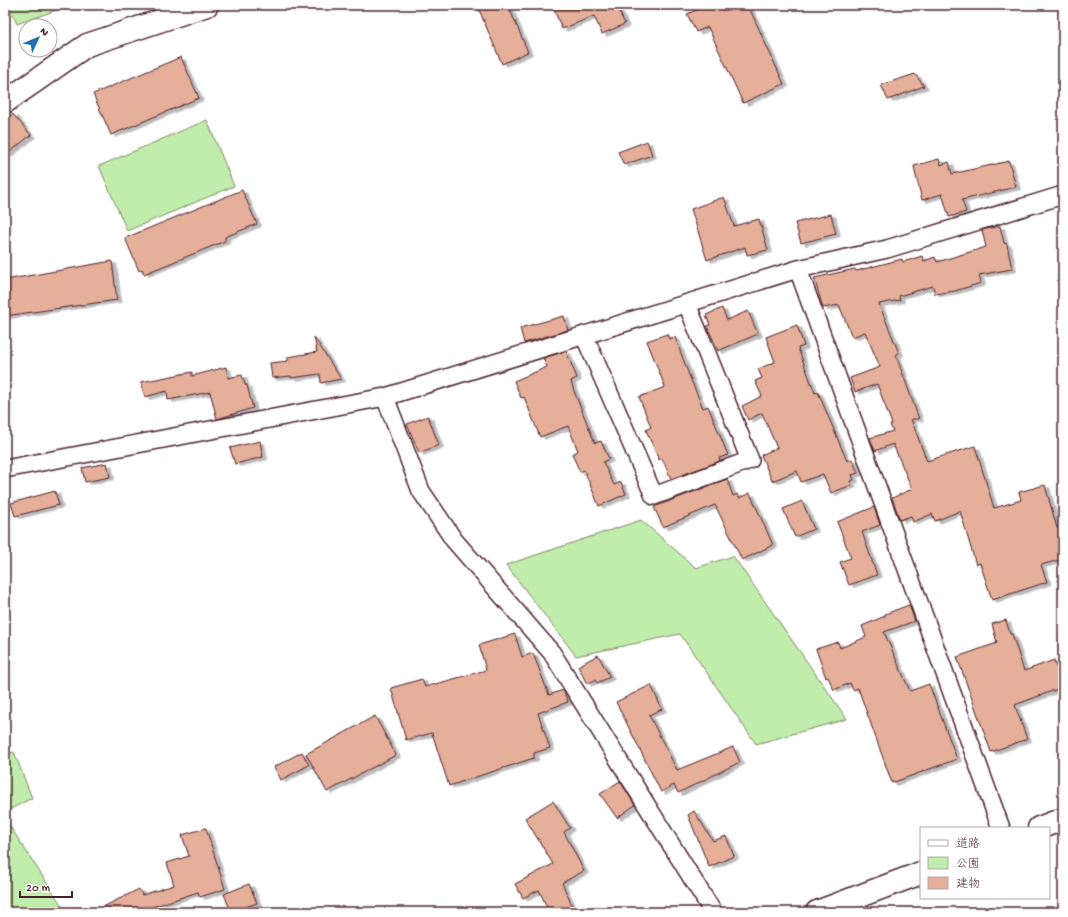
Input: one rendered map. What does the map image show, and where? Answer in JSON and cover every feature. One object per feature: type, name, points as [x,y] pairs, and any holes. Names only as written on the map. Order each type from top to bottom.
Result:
[{"type":"main road","points":[[5,102],[88,45],[207,5]]},
{"type":"main road","points":[[1042,827],[1063,819]]},
{"type":"main road","points":[[817,912],[920,873]]},
{"type":"street","points":[[5,469],[385,397],[798,270],[886,249],[1063,195]]},
{"type":"street","points":[[798,270],[1001,827]]},
{"type":"street","points":[[584,335],[654,496],[750,460],[687,304]]},
{"type":"street","points":[[385,397],[421,491],[454,540],[552,653],[713,912]]},
{"type":"green space","points":[[8,5],[71,5],[34,18],[18,18],[17,24]]},
{"type":"green space","points":[[207,120],[234,186],[127,231],[99,166]]},
{"type":"green space","points":[[641,520],[696,568],[733,556],[847,719],[756,744],[680,634],[576,656],[506,565]]},
{"type":"green space","points":[[14,752],[32,798],[5,812],[5,754]]},
{"type":"green space","points":[[5,819],[66,912],[5,912]]},
{"type":"building","points":[[477,5],[508,5],[528,52],[502,64]]},
{"type":"building","points":[[552,5],[620,5],[617,7],[625,24],[602,34],[594,16],[562,29]]},
{"type":"building","points":[[708,5],[748,5],[784,84],[743,103],[708,27],[696,32],[687,14]]},
{"type":"building","points":[[181,57],[199,98],[111,135],[93,94]]},
{"type":"building","points":[[915,74],[924,86],[888,100],[881,85]]},
{"type":"building","points":[[13,114],[31,135],[5,156],[5,120]]},
{"type":"building","points":[[647,141],[652,155],[624,165],[618,152]]},
{"type":"building","points":[[939,159],[941,165],[949,162],[952,174],[1009,161],[1016,187],[962,200],[966,212],[949,217],[942,194],[922,200],[915,172],[914,166]]},
{"type":"building","points":[[242,190],[257,224],[225,237],[225,241],[144,274],[142,269],[139,271],[125,238]]},
{"type":"building","points":[[724,197],[734,226],[759,219],[768,250],[747,255],[745,247],[707,260],[691,209]]},
{"type":"building","points":[[831,214],[836,234],[801,243],[795,223]]},
{"type":"building","points":[[1000,226],[1004,243],[1007,244],[1012,269],[979,275],[981,283],[955,291],[935,294],[933,286],[899,296],[900,300],[879,304],[899,353],[896,355],[919,419],[911,419],[927,461],[975,446],[994,508],[1021,500],[1019,492],[1045,485],[1057,528],[1063,526],[1063,559],[1041,565],[1047,582],[992,600],[980,563],[976,565],[960,511],[935,521],[932,514],[913,522],[911,516],[900,520],[892,498],[912,489],[893,444],[875,451],[870,438],[893,431],[890,425],[892,424],[877,384],[855,392],[850,378],[880,367],[865,332],[852,337],[839,305],[823,308],[814,278],[855,269],[856,271],[902,259],[903,262],[922,256],[924,261],[935,257],[937,262],[986,247],[982,230]]},
{"type":"building","points":[[112,261],[117,300],[5,316],[5,280]]},
{"type":"building","points":[[722,308],[727,320],[748,311],[758,334],[718,351],[707,326],[710,325],[706,315]]},
{"type":"building","points":[[564,316],[568,330],[524,343],[520,328]]},
{"type":"building","points":[[797,325],[804,346],[798,348],[815,393],[818,392],[847,461],[852,459],[858,473],[852,475],[854,480],[850,481],[852,485],[831,493],[823,474],[801,482],[797,471],[772,481],[761,455],[777,448],[762,413],[748,420],[742,406],[762,396],[755,381],[762,378],[758,369],[775,362],[766,337]]},
{"type":"building","points":[[667,334],[669,339],[675,337],[703,408],[708,406],[728,455],[719,458],[720,461],[671,479],[662,458],[659,460],[646,430],[651,427],[639,397],[665,387],[647,341]]},
{"type":"building","points":[[314,337],[341,379],[321,383],[320,374],[291,378],[291,376],[272,378],[270,363],[288,361],[288,357],[317,352]]},
{"type":"building","points":[[566,351],[577,378],[571,381],[574,391],[595,443],[601,441],[609,459],[603,462],[614,485],[621,482],[626,494],[599,506],[584,470],[580,472],[572,454],[578,451],[568,426],[540,437],[524,397],[521,398],[514,381],[547,367],[543,358]]},
{"type":"building","points":[[226,367],[228,378],[242,375],[245,385],[247,385],[253,408],[217,419],[210,392],[168,400],[167,391],[145,397],[141,382],[192,372],[192,376]]},
{"type":"building","points":[[428,416],[439,445],[419,453],[407,424]]},
{"type":"building","points":[[260,441],[263,457],[235,464],[230,448]]},
{"type":"building","points":[[107,463],[110,477],[85,482],[82,468]]},
{"type":"building","points":[[727,479],[733,496],[737,494],[739,498],[750,493],[773,545],[742,560],[715,505],[663,527],[654,507]]},
{"type":"building","points":[[55,491],[59,505],[15,516],[11,503]]},
{"type":"building","points":[[802,501],[814,529],[795,537],[783,509]]},
{"type":"building","points":[[874,507],[880,525],[862,532],[877,575],[849,585],[840,562],[851,558],[837,522]]},
{"type":"building","points":[[909,605],[915,621],[884,632],[910,691],[929,684],[957,759],[892,783],[858,688],[853,690],[850,683],[834,690],[828,677],[826,678],[816,649],[838,642],[840,648],[866,637],[862,626],[885,616],[885,614]]},
{"type":"building","points":[[1006,620],[1024,671],[1054,660],[1063,687],[1015,705],[1027,739],[991,752],[957,657],[997,643],[992,624]]},
{"type":"building","points":[[515,634],[522,657],[533,653],[549,695],[563,690],[568,702],[538,713],[550,748],[534,753],[534,758],[449,786],[432,733],[406,740],[391,688],[422,679],[425,687],[486,670],[479,645]]},
{"type":"building","points":[[598,655],[610,677],[597,683],[595,680],[587,684],[578,666]]},
{"type":"building","points":[[651,685],[662,709],[649,715],[677,770],[733,747],[740,762],[678,793],[674,785],[661,792],[616,702]]},
{"type":"building","points":[[375,716],[396,755],[327,792],[306,754]]},
{"type":"building","points":[[302,752],[309,765],[281,780],[274,767]]},
{"type":"building","points":[[620,781],[635,805],[617,818],[600,794]]},
{"type":"building","points":[[553,801],[570,828],[564,832],[584,871],[562,883],[575,912],[549,912],[539,890],[523,898],[515,884],[553,864],[525,818]]},
{"type":"building","points":[[694,811],[713,841],[726,836],[734,856],[709,867],[688,815]]},
{"type":"building","points":[[206,828],[225,889],[200,897],[198,892],[149,908],[151,912],[93,912],[139,889],[142,895],[174,885],[167,863],[189,856],[182,835]]},
{"type":"building","points":[[249,884],[257,903],[231,912],[224,894]]}]
